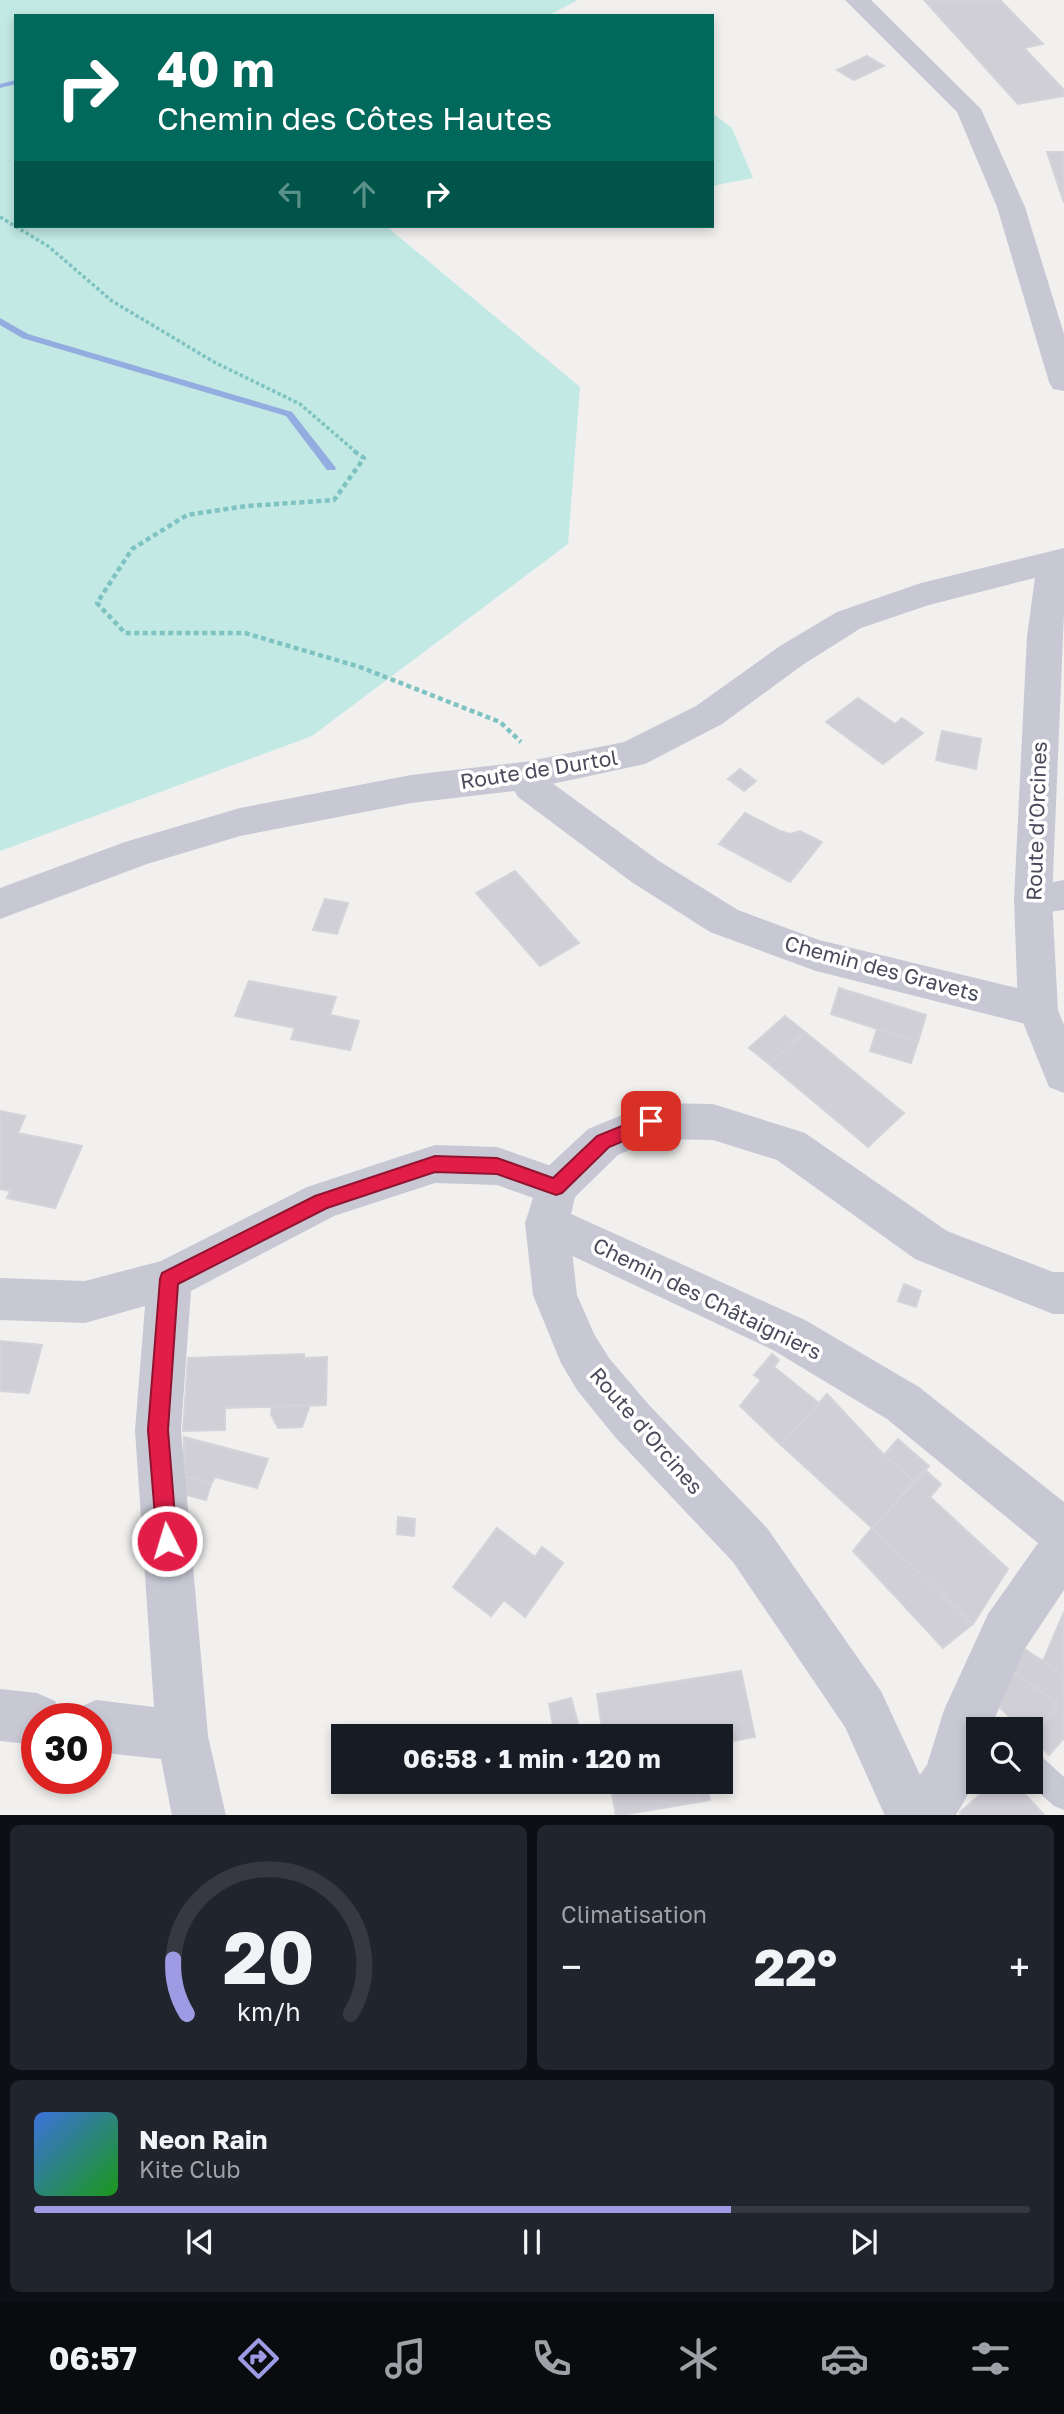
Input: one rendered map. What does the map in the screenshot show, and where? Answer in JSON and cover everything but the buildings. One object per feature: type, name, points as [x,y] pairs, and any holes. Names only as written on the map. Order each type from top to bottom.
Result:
[{"type":"street","points":[[857,0],[968,109],[1011,207],[1064,382]]},
{"type":"street","name":"Route de Durtol","points":[[0,904],[138,852],[240,822],[411,789],[539,774],[632,754],[709,715],[792,655],[849,620],[921,595],[1056,561]]},
{"type":"street","name":"Route d'Orcines","points":[[1056,561],[1044,636],[1048,897],[1038,1010],[1064,1075]]},
{"type":"street","name":"Chemin des Gravets","points":[[539,774],[531,787],[646,872],[724,921],[816,955],[1038,1010]]},
{"type":"street","points":[[552,1205],[603,1142],[651,1121],[713,1122],[790,1146],[931,1245],[1053,1293],[1064,1293]]},
{"type":"street","name":"Chemin des Châtaigniers","points":[[0,1299],[85,1302],[169,1279],[322,1202],[435,1164],[497,1166],[552,1205],[789,1335],[903,1404],[1064,1533]]},
{"type":"street","name":"Route d'Orcines","points":[[552,1205],[555,1295],[577,1348],[593,1374],[632,1421],[750,1545],[863,1709],[913,1815]]},
{"type":"street","points":[[169,1279],[158,1430],[182,1736],[199,1815]]},
{"type":"street","points":[[981,1717],[1006,1632],[1064,1547]]},
{"type":"street","points":[[0,1715],[21,1717]]},
{"type":"street","points":[[112,1728],[182,1736]]},
{"type":"street","points":[[923,1815],[949,1779],[966,1746]]},
{"type":"lane","points":[[1043,1777],[1064,1796]]},
{"type":"path","points":[[18,228],[48,246],[112,301],[214,362],[300,404],[336,438],[364,458],[334,500],[247,506],[187,515],[132,550],[97,603],[125,633],[245,633],[360,667],[500,722],[539,774]]},
{"type":"shaded area","points":[[0,0],[578,0],[551,14],[14,14],[14,228],[388,228],[580,387],[568,544],[312,736],[0,851]]},
{"type":"shaded area","points":[[714,114],[732,128],[753,178],[714,186]]},
{"type":"waterway","points":[[0,86],[14,82]]},
{"type":"waterway","points":[[0,321],[25,336],[289,414],[331,468]]},
{"type":"route","points":[[167,1541],[158,1430],[169,1279],[322,1202],[435,1164],[497,1166],[556,1187],[603,1142],[651,1121]]}]
